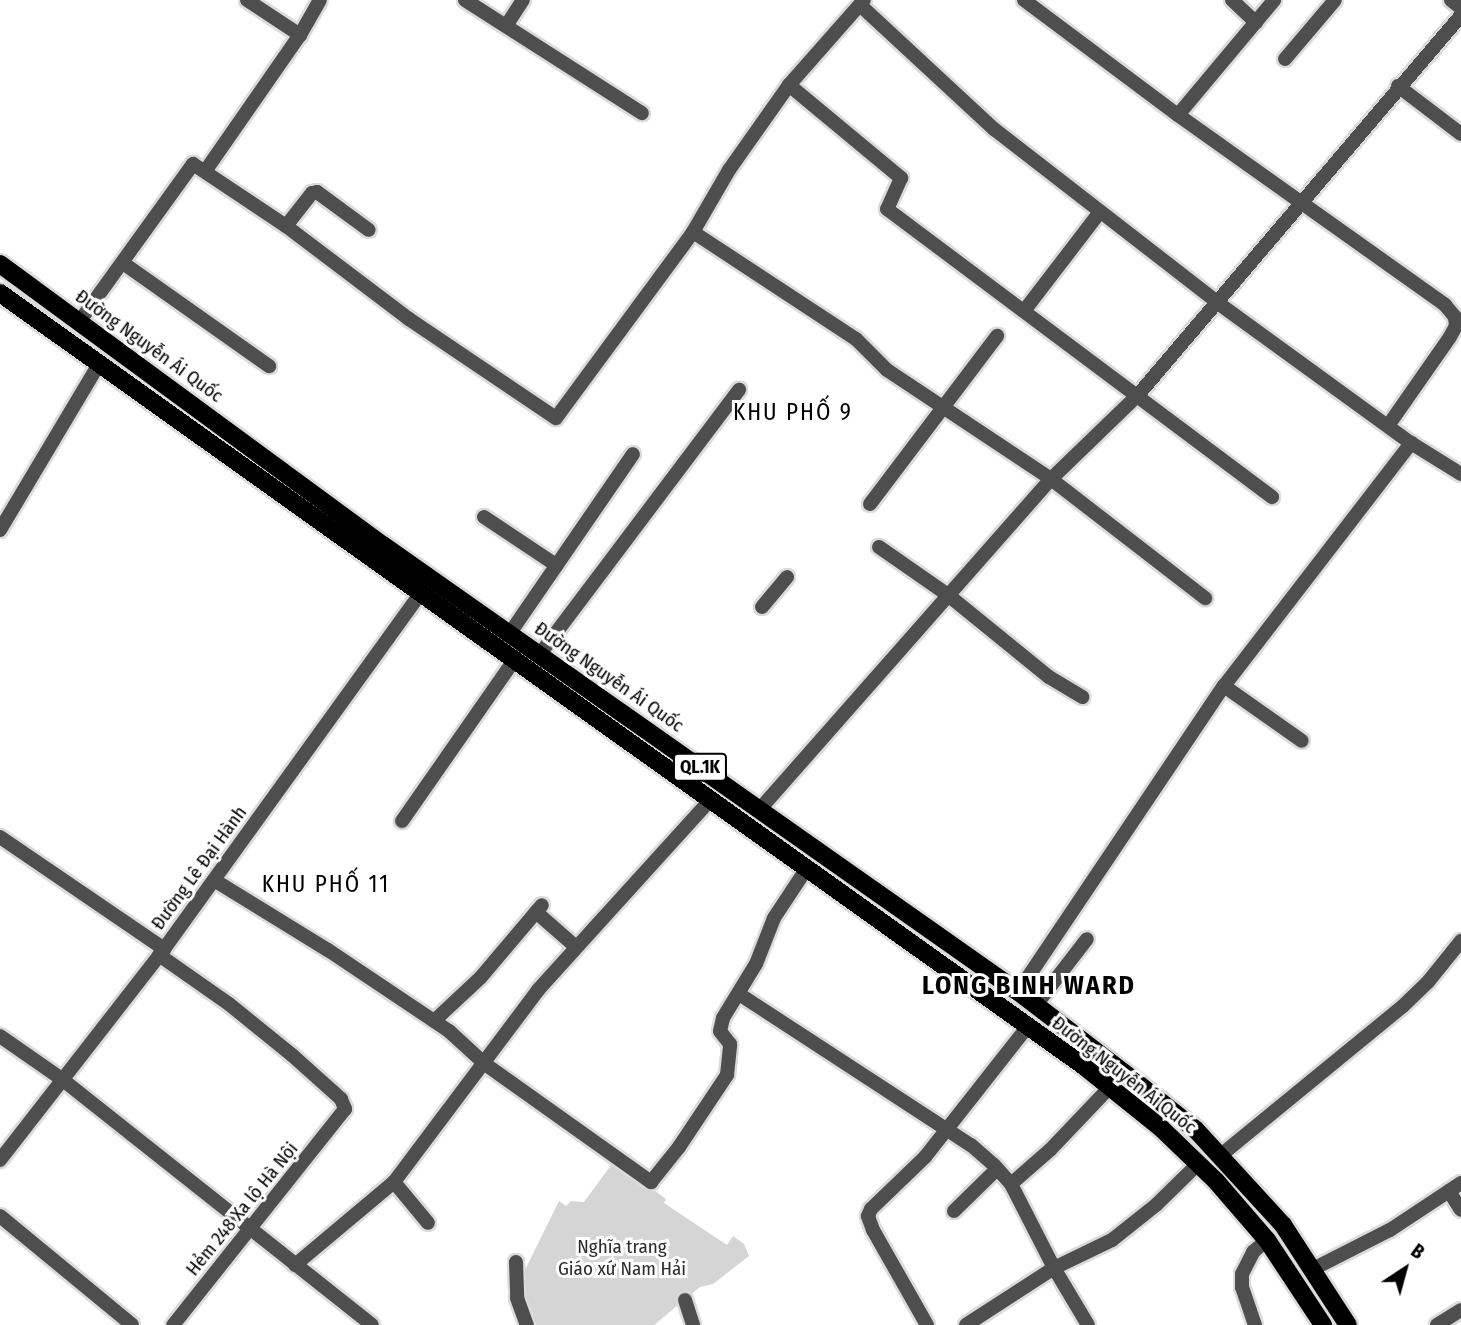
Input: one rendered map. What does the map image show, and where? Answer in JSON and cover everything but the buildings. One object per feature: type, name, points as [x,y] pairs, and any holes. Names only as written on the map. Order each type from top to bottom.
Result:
[{"type":"main road","name":"Đường Nguyễn Ái Quốc","points":[[0,264],[383,545],[1036,1005],[1196,1130],[1283,1225],[1348,1325]]},
{"type":"main road","name":"Đường Nguyễn Ái Quốc","points":[[0,293],[712,798],[1110,1087],[1199,1163],[1267,1240],[1316,1323]]},
{"type":"main road","points":[[66,340],[79,322]]},
{"type":"main road","points":[[1005,1010],[1018,992]]},
{"type":"street","points":[[247,0],[300,35]]},
{"type":"street","points":[[206,170],[300,35],[320,0]]},
{"type":"street","points":[[465,0],[642,113]]},
{"type":"street","points":[[506,26],[523,0]]},
{"type":"street","points":[[1024,0],[1178,115],[1445,304],[1459,319],[1450,337],[1388,426]]},
{"type":"street","points":[[1232,0],[1256,22]]},
{"type":"street","points":[[1178,115],[1275,0]]},
{"type":"street","points":[[1284,59],[1335,0]]},
{"type":"street","points":[[1451,0],[1461,8]]},
{"type":"street","points":[[79,322],[193,164],[206,170],[286,226],[409,319],[556,418],[693,232],[729,170],[789,85],[862,3],[994,129],[1218,303],[1411,443],[1461,474]]},
{"type":"street","points":[[760,809],[1051,479],[1138,395],[1461,15]]},
{"type":"street","points":[[789,85],[901,178],[887,209],[1272,497]]},
{"type":"street","points":[[1398,86],[1461,134]]},
{"type":"street","points":[[286,226],[312,193],[317,192],[369,230]]},
{"type":"street","points":[[1024,311],[1100,212]]},
{"type":"street","points":[[693,232],[856,339],[887,370],[1051,479],[1205,598]]},
{"type":"street","points":[[123,262],[269,366]]},
{"type":"street","points":[[870,504],[941,406],[997,335]]},
{"type":"street","points":[[0,530],[99,364]]},
{"type":"street","points":[[540,654],[739,390]]},
{"type":"street","points":[[1018,992],[1224,685],[1411,443]]},
{"type":"street","points":[[510,633],[633,454]]},
{"type":"street","points":[[484,517],[556,565]]},
{"type":"street","points":[[879,547],[948,595],[1049,677],[1082,697]]},
{"type":"street","points":[[762,607],[787,577]]},
{"type":"street","name":"Đường Lê Đại Hành","points":[[0,1160],[161,952],[421,593]]},
{"type":"street","points":[[402,821],[515,659]]},
{"type":"street","points":[[1224,685],[1302,741]]},
{"type":"street","points":[[295,1265],[394,1182],[538,990],[712,798]]},
{"type":"street","points":[[0,837],[161,952]]},
{"type":"street","points":[[214,880],[328,950],[434,1021],[485,1064],[651,1182],[679,1147],[727,1075],[730,1044],[720,1031],[756,964],[775,918],[807,868]]},
{"type":"street","points":[[434,1021],[481,977],[539,909],[576,947]]},
{"type":"street","points":[[1036,1005],[1087,939]]},
{"type":"street","points":[[1221,1155],[1403,1006],[1428,982],[1461,941]]},
{"type":"street","name":"Hẻm 248 Xa lộ Hà Nội","points":[[161,952],[326,1084],[344,1103],[345,1109],[173,1325]]},
{"type":"street","points":[[739,994],[946,1129],[997,1168],[1011,1184],[1054,1268],[1088,1325]]},
{"type":"street","points":[[927,1325],[873,1230],[868,1216],[871,1209],[925,1157],[1027,1026]]},
{"type":"street","points":[[0,1036],[62,1080],[372,1325]]},
{"type":"street","points":[[1011,1184],[1036,1164],[1110,1087]]},
{"type":"street","points":[[966,1325],[1054,1268],[1112,1240],[1156,1205],[1199,1163]]},
{"type":"street","points":[[954,1211],[997,1168]]},
{"type":"street","points":[[394,1182],[428,1223]]},
{"type":"street","points":[[1313,1269],[1390,1230],[1455,1187],[1461,1210]]},
{"type":"street","points":[[0,1216],[132,1325]]},
{"type":"street","points":[[1255,1325],[1242,1287],[1242,1274],[1253,1252],[1267,1240]]},
{"type":"street","points":[[516,1262],[517,1298],[527,1325]]},
{"type":"street","points":[[685,1300],[693,1325]]},
{"type":"street","points":[[1437,1325],[1461,1310]]},
{"type":"green space","name":"Nghĩa trang Giáo xứ Nam Hải","points":[[614,1161],[666,1199],[664,1203],[727,1245],[733,1236],[744,1244],[749,1256],[713,1284],[700,1287],[654,1325],[532,1325],[522,1297],[523,1274],[559,1201],[566,1206],[571,1201],[584,1202]]},
{"type":"district","name":"KHU PHỐ 9","points":[[793,412]]},
{"type":"district","name":"KHU PHỐ 11","points":[[326,884]]},
{"type":"district","name":"LONG BINH WARD","points":[[1029,986]]}]
